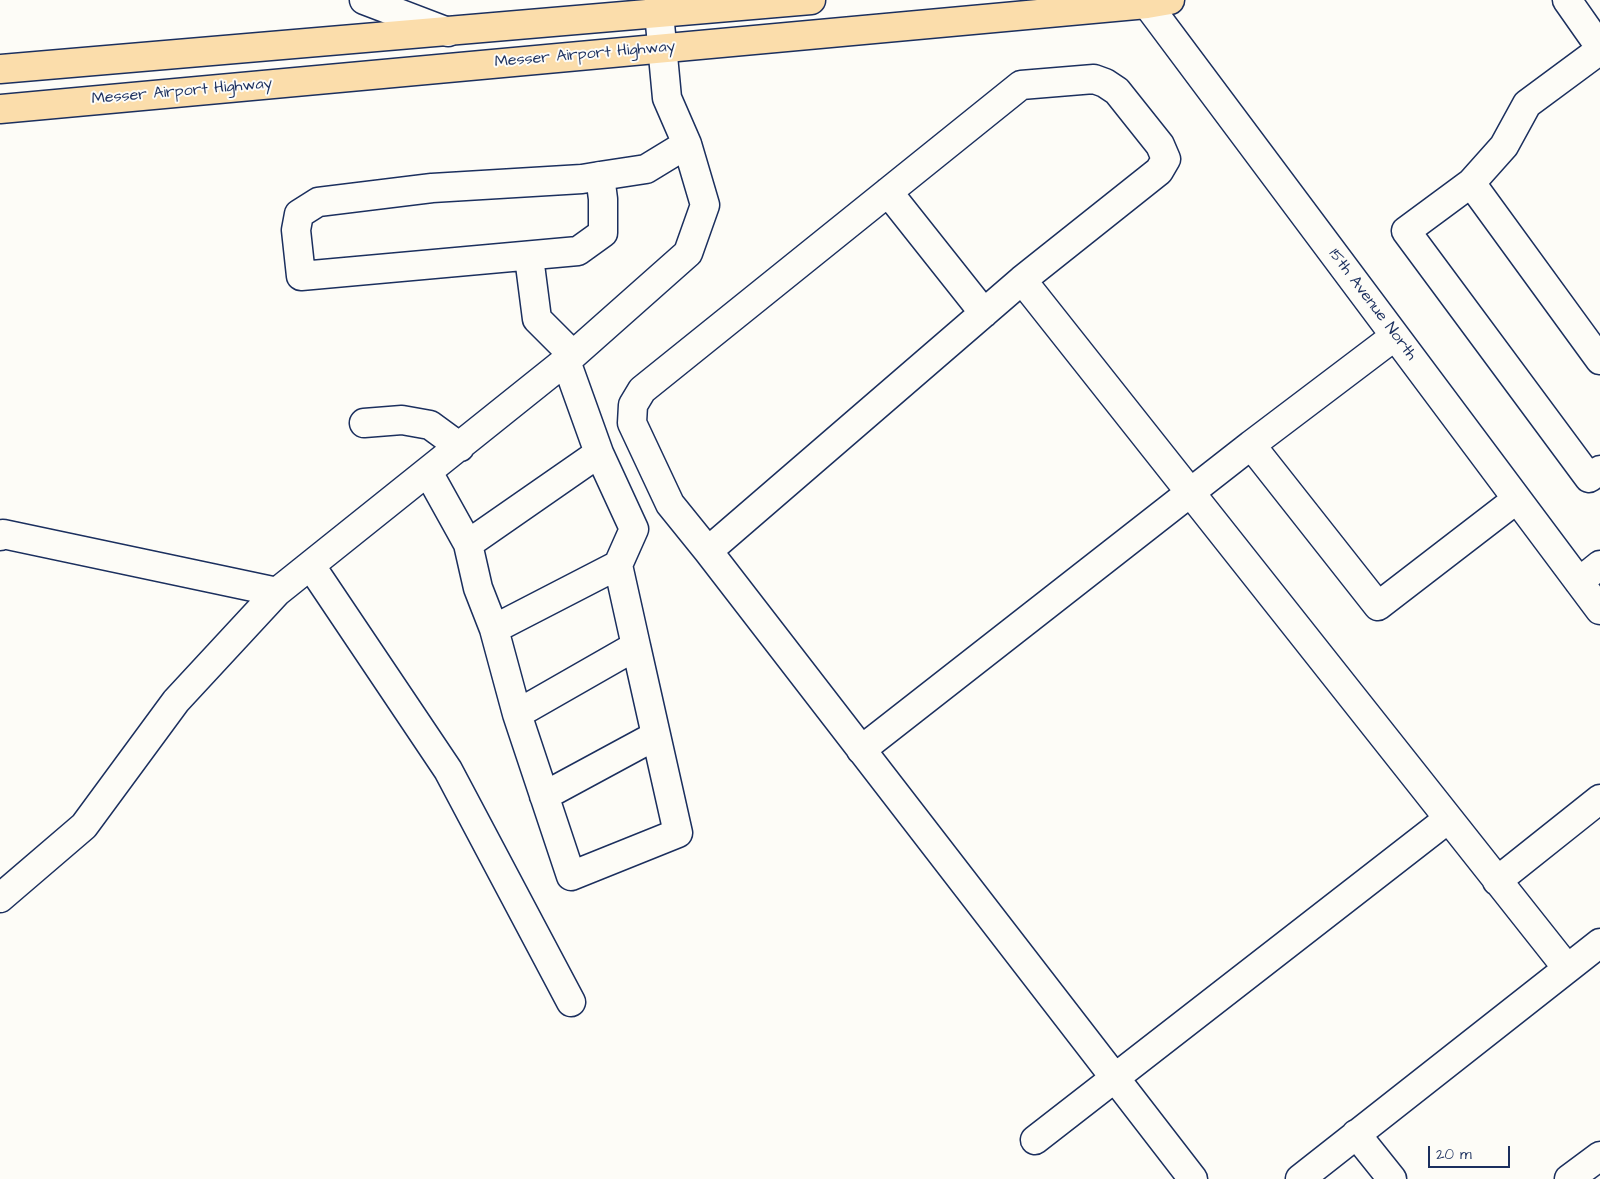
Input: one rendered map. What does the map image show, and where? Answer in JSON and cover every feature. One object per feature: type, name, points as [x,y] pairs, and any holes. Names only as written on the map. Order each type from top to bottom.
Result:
[{"type":"main road","points":[[0,69],[811,0]]},
{"type":"main road","name":"Messer Airport Highway","points":[[0,109],[1154,1]]},
{"type":"street","points":[[364,0],[448,32]]},
{"type":"street","points":[[1567,0],[1600,48],[1527,104],[1504,146],[1471,183],[1406,231],[1590,478],[1600,470]]},
{"type":"street","name":"15th Avenue North","points":[[1154,1],[1395,336],[1600,610]]},
{"type":"street","points":[[0,898],[84,826],[176,701],[277,592],[570,358],[688,252],[705,206],[687,144],[667,98],[659,13]]},
{"type":"street","points":[[708,551],[1022,280],[1159,170],[1166,159],[1160,145],[1117,91],[1105,83],[1094,80],[1022,85],[642,390],[633,405],[632,423],[670,504],[1193,1179]]},
{"type":"street","points":[[600,176],[603,199],[603,233],[578,251],[529,257],[301,276],[296,230],[299,214],[318,202],[432,188],[600,176],[646,169],[687,144]]},
{"type":"street","points":[[1471,183],[1600,360]]},
{"type":"street","points":[[888,192],[984,313]]},
{"type":"street","points":[[428,472],[468,544],[478,588],[494,629],[517,714],[571,876],[678,832],[618,565],[634,529],[599,453],[570,358],[537,319],[529,257]]},
{"type":"street","points":[[1022,280],[1567,968]]},
{"type":"street","points":[[861,750],[1251,445],[1395,336]]},
{"type":"street","points":[[364,423],[402,420],[430,425],[460,447]]},
{"type":"street","points":[[1251,445],[1378,606],[1517,498]]},
{"type":"street","points":[[468,544],[599,453]]},
{"type":"street","points":[[0,536],[3,534],[277,592]]},
{"type":"street","points":[[494,629],[618,565]]},
{"type":"street","points":[[311,566],[448,770],[571,1002]]},
{"type":"street","points":[[1579,582],[1600,566]]},
{"type":"street","points":[[517,714],[636,646]]},
{"type":"street","points":[[544,796],[655,736]]},
{"type":"street","points":[[1497,881],[1600,799]]},
{"type":"street","points":[[1035,1140],[1448,819]]},
{"type":"street","points":[[1300,1179],[1600,943]]},
{"type":"street","points":[[1356,1134],[1392,1179]]},
{"type":"street","points":[[1569,1179],[1600,1156]]}]
